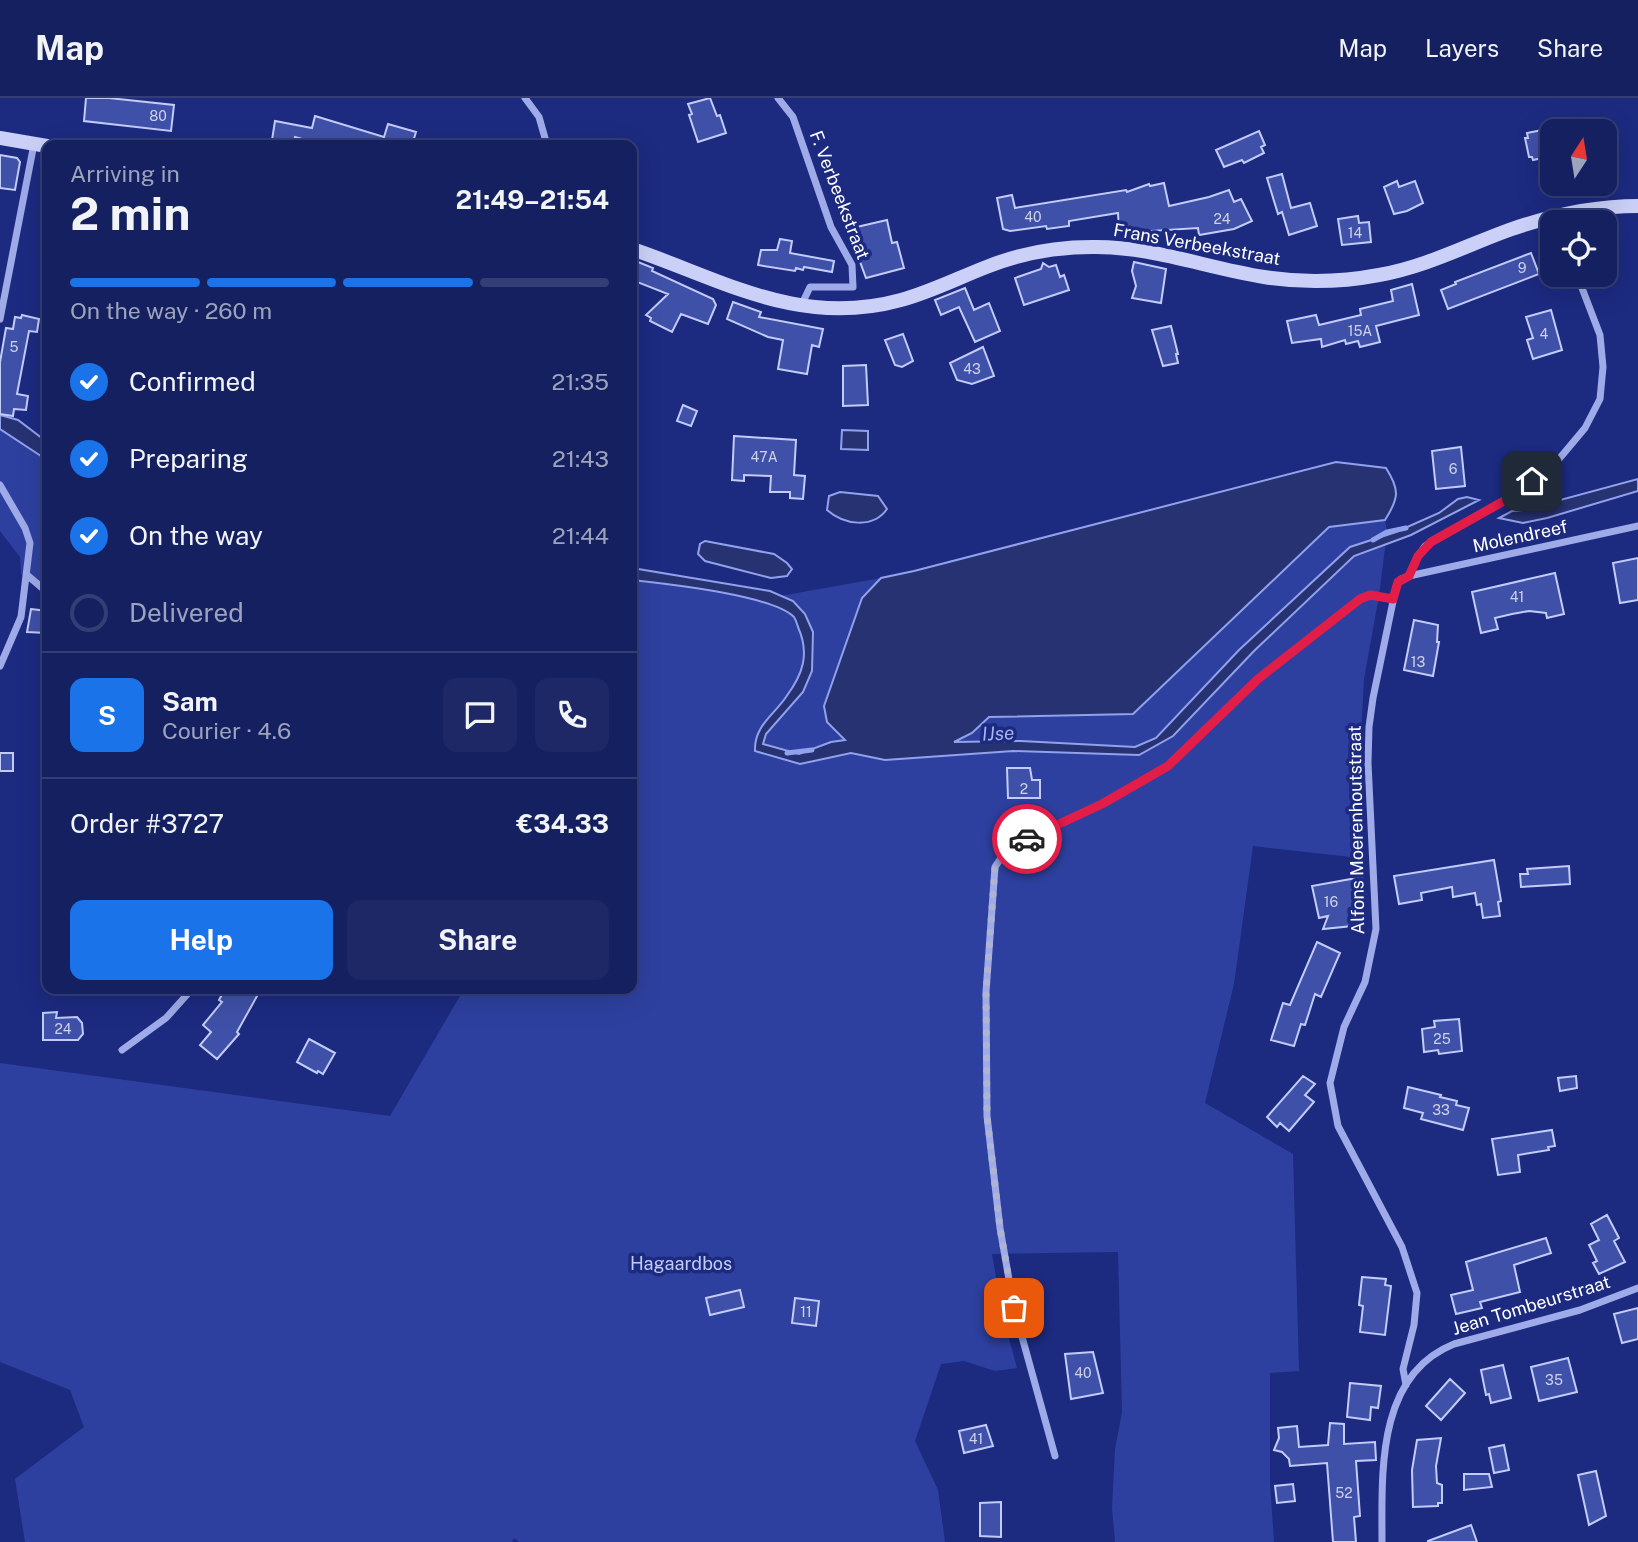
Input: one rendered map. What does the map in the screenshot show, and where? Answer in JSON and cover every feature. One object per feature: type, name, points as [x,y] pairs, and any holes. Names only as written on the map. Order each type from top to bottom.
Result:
[{"type":"main road","points":[[0,138],[41,145]]},
{"type":"main road","name":"Frans Verbeekstraat","points":[[1599,210],[1638,206]]},
{"type":"main road","name":"Frans Verbeekstraat","points":[[637,251],[756,296],[801,307],[843,310],[899,300],[1014,257],[1039,252],[1093,247],[1162,255],[1294,281],[1347,279],[1380,275],[1423,264],[1507,231],[1540,224]]},
{"type":"street","points":[[525,98],[539,117],[546,140]]},
{"type":"street","name":"F. Verbeekstraat","points":[[778,98],[793,117],[831,227],[852,265],[853,287],[810,287],[801,307]]},
{"type":"street","points":[[0,318],[41,145]]},
{"type":"street","name":"Alfons Moerenhoutstraat","points":[[1382,1542],[1383,1479],[1388,1432],[1395,1405],[1406,1385],[1403,1369],[1414,1325],[1417,1293],[1402,1247],[1338,1126],[1331,1083],[1344,1027],[1365,982],[1376,929],[1368,763],[1369,727],[1398,582],[1409,576],[1425,546],[1511,497],[1554,465],[1585,428],[1600,398],[1604,367],[1600,335],[1582,287]]},
{"type":"street","points":[[0,485],[28,534],[30,543],[21,618],[0,666]]},
{"type":"street","name":"Molendreef","points":[[1409,576],[1638,526]]},
{"type":"street","points":[[27,575],[42,588]]},
{"type":"street","points":[[1055,1456],[1014,1308],[1000,1228],[987,1116],[986,992],[995,867],[1007,849],[1102,804],[1168,766],[1258,679],[1360,599],[1370,595],[1393,599]]},
{"type":"street","points":[[122,1050],[166,1018],[188,994]]},
{"type":"street","name":"Jean Tombeurstraat","points":[[1406,1385],[1421,1366],[1444,1348],[1580,1310],[1638,1288]]},
{"type":"green space","points":[[0,421],[42,456],[42,593],[21,574],[20,557],[0,531]]},
{"type":"green space","name":"Hagaardbos","points":[[1385,520],[1387,532],[1364,679],[1360,858],[1253,846],[1234,984],[1205,1103],[1293,1154],[1299,1371],[1270,1373],[1270,1483],[1274,1542],[1115,1542],[1112,1508],[1115,1449],[1122,1412],[1118,1252],[992,1254],[1002,1312],[1017,1368],[995,1371],[964,1361],[941,1364],[915,1441],[938,1490],[945,1542],[519,1542],[514,1538],[512,1542],[25,1542],[15,1479],[84,1427],[70,1390],[0,1362],[0,1063],[390,1116],[461,994],[637,994],[637,574],[769,598],[881,578],[862,598],[824,706],[859,745],[920,740],[952,742],[972,733],[989,717],[1133,714],[1329,527]]},
{"type":"water","points":[[0,415],[18,420],[42,438],[42,457],[0,429]]},
{"type":"water","points":[[842,430],[868,431],[868,450],[841,449]]},
{"type":"water","points":[[1336,462],[1386,468],[1394,482],[1396,494],[1385,520],[1329,527],[1133,714],[989,717],[972,733],[954,742],[1021,741],[1135,747],[1156,738],[1239,650],[1350,547],[1396,532],[1439,513],[1458,499],[1467,497],[1479,500],[1411,535],[1354,556],[1254,651],[1173,736],[1139,755],[1013,751],[885,760],[851,753],[800,764],[755,751],[761,728],[792,688],[803,664],[804,646],[794,617],[764,602],[637,581],[637,569],[770,591],[793,601],[805,614],[813,632],[812,671],[803,692],[766,734],[763,744],[799,754],[831,742],[845,740],[827,722],[824,706],[862,598],[881,578]]},
{"type":"water","points":[[1638,479],[1638,491],[1547,518],[1523,523],[1499,518],[1512,511]]},
{"type":"water","points":[[840,492],[878,496],[887,509],[874,520],[850,522],[827,510],[829,496]]},
{"type":"water","points":[[705,541],[774,554],[792,569],[787,576],[771,578],[705,561],[698,554],[700,544]]},
{"type":"building","points":[[86,98],[174,105],[171,131],[84,121]]},
{"type":"building","points":[[710,98],[726,133],[698,142],[688,104]]},
{"type":"building","points":[[315,116],[384,137],[388,124],[416,132],[414,140],[306,140],[295,137],[295,140],[272,140],[275,121],[312,128]]},
{"type":"building","points":[[1540,130],[1540,159],[1533,160],[1529,157],[1525,138],[1528,138],[1527,133]]},
{"type":"building","points":[[1259,131],[1265,145],[1261,147],[1264,153],[1244,163],[1242,160],[1224,167],[1216,150]]},
{"type":"building","points":[[0,155],[17,158],[20,162],[15,190],[0,188]]},
{"type":"building","points":[[1282,174],[1291,208],[1310,203],[1317,226],[1289,235],[1282,212],[1278,214],[1267,178]]},
{"type":"building","points":[[1397,181],[1399,187],[1415,181],[1423,203],[1394,214],[1384,187]]},
{"type":"building","points":[[1164,183],[1169,206],[1229,190],[1234,202],[1241,199],[1252,221],[1234,229],[1199,235],[1198,228],[1119,233],[1118,213],[1069,221],[1069,226],[1010,231],[1003,229],[997,198],[1012,195],[1015,208],[1126,190],[1127,192],[1149,184]]},
{"type":"building","points":[[1358,216],[1359,223],[1369,222],[1371,242],[1342,245],[1338,219]]},
{"type":"building","points":[[887,220],[892,243],[897,242],[904,268],[866,278],[848,229]]},
{"type":"building","points":[[780,239],[792,241],[790,253],[834,261],[832,272],[804,267],[803,270],[796,268],[795,271],[758,265],[761,250],[777,250]]},
{"type":"building","points":[[1531,253],[1539,274],[1448,309],[1441,290]]},
{"type":"building","points":[[638,262],[653,268],[652,271],[713,299],[716,305],[708,324],[681,314],[672,332],[650,321],[651,318],[646,315],[668,294],[637,282]]},
{"type":"building","points":[[1134,262],[1166,269],[1161,303],[1132,298],[1136,286],[1132,271]]},
{"type":"building","points":[[1043,263],[1049,267],[1056,265],[1060,277],[1064,275],[1069,290],[1024,305],[1015,278],[1041,269]]},
{"type":"building","points":[[1412,284],[1419,315],[1376,326],[1380,342],[1360,347],[1358,341],[1346,344],[1345,340],[1322,347],[1321,339],[1292,343],[1287,321],[1316,315],[1319,325],[1361,315],[1360,309],[1393,301],[1391,290]]},
{"type":"building","points":[[965,288],[974,310],[989,303],[1000,331],[975,342],[959,307],[941,315],[935,300]]},
{"type":"building","points":[[733,302],[761,312],[759,317],[823,329],[819,347],[812,345],[807,374],[778,369],[783,340],[768,337],[727,319]]},
{"type":"building","points":[[1551,310],[1562,350],[1533,359],[1527,340],[1533,338],[1526,317]]},
{"type":"building","points":[[22,315],[39,319],[37,332],[29,331],[17,394],[28,396],[26,410],[14,409],[13,416],[0,414],[0,362],[6,328],[13,329],[15,317],[21,318]]},
{"type":"building","points":[[1171,326],[1178,363],[1163,366],[1152,330]]},
{"type":"building","points":[[903,334],[913,361],[902,367],[895,365],[885,340]]},
{"type":"building","points":[[983,347],[994,376],[972,384],[957,380],[950,363]]},
{"type":"building","points":[[866,365],[868,405],[843,406],[843,366]]},
{"type":"building","points":[[683,405],[697,411],[691,426],[677,421]]},
{"type":"building","points":[[734,436],[796,440],[794,475],[805,476],[803,499],[790,498],[790,492],[770,492],[771,476],[744,475],[744,481],[732,480]]},
{"type":"building","points":[[1461,447],[1465,486],[1436,489],[1432,451]]},
{"type":"building","points":[[1638,558],[1638,600],[1620,603],[1613,563]]},
{"type":"building","points":[[1555,573],[1564,614],[1547,618],[1546,613],[1529,611],[1512,614],[1495,618],[1498,629],[1481,633],[1472,592]]},
{"type":"building","points":[[31,609],[42,610],[42,633],[27,632]]},
{"type":"building","points":[[1414,620],[1438,625],[1439,642],[1433,676],[1404,670]]},
{"type":"building","points":[[0,753],[13,753],[13,771],[0,771]]},
{"type":"building","points":[[1007,768],[1030,768],[1032,780],[1040,780],[1040,798],[1008,798]]},
{"type":"building","points":[[1494,860],[1501,901],[1498,902],[1500,916],[1483,918],[1481,904],[1477,905],[1475,893],[1453,897],[1452,887],[1421,893],[1422,900],[1399,904],[1394,876]]},
{"type":"building","points":[[1569,866],[1570,884],[1521,887],[1520,874],[1528,874],[1527,869]]},
{"type":"building","points":[[1362,877],[1366,898],[1363,899],[1362,925],[1323,929],[1328,916],[1319,918],[1312,886]]},
{"type":"building","points":[[1317,942],[1340,953],[1321,997],[1315,994],[1305,1025],[1301,1024],[1294,1046],[1271,1040],[1283,1003],[1290,1005]]},
{"type":"building","points":[[222,994],[258,994],[237,1032],[239,1034],[217,1059],[200,1045],[211,1032],[203,1025],[222,1002],[219,1000]]},
{"type":"building","points":[[57,1012],[56,1018],[77,1017],[82,1023],[83,1034],[78,1040],[43,1040],[43,1013]]},
{"type":"building","points":[[1459,1019],[1462,1051],[1439,1054],[1438,1050],[1424,1052],[1422,1029],[1435,1027],[1434,1021]]},
{"type":"building","points":[[309,1039],[335,1053],[323,1074],[297,1062]]},
{"type":"building","points":[[1303,1076],[1315,1084],[1305,1095],[1314,1102],[1289,1131],[1280,1123],[1277,1127],[1267,1117]]},
{"type":"building","points":[[1576,1076],[1577,1088],[1560,1091],[1558,1078]]},
{"type":"building","points":[[1408,1087],[1441,1095],[1440,1097],[1457,1101],[1456,1105],[1469,1108],[1463,1130],[1421,1119],[1423,1113],[1404,1108]]},
{"type":"building","points":[[1552,1130],[1555,1146],[1548,1147],[1549,1150],[1518,1155],[1520,1172],[1498,1175],[1492,1139]]},
{"type":"building","points":[[1607,1215],[1619,1238],[1614,1241],[1625,1262],[1599,1274],[1593,1263],[1597,1261],[1589,1245],[1599,1240],[1591,1224]]},
{"type":"building","points":[[1546,1238],[1551,1253],[1514,1265],[1520,1292],[1480,1302],[1482,1308],[1456,1314],[1451,1295],[1473,1290],[1466,1262]]},
{"type":"building","points":[[1362,1277],[1386,1279],[1385,1285],[1391,1286],[1385,1335],[1360,1332]]},
{"type":"building","points":[[740,1290],[744,1307],[710,1315],[706,1298]]},
{"type":"building","points":[[795,1298],[819,1301],[816,1326],[792,1323]]},
{"type":"building","points":[[1638,1308],[1638,1339],[1622,1343],[1614,1314]]},
{"type":"building","points":[[1093,1352],[1103,1393],[1071,1399],[1065,1354]]},
{"type":"building","points":[[1568,1358],[1577,1392],[1539,1401],[1531,1367]]},
{"type":"building","points":[[1503,1365],[1511,1398],[1491,1403],[1489,1394],[1486,1395],[1481,1370]]},
{"type":"building","points":[[1450,1379],[1465,1393],[1441,1420],[1426,1406]]},
{"type":"building","points":[[1350,1383],[1381,1386],[1378,1408],[1371,1407],[1370,1420],[1347,1417]]},
{"type":"building","points":[[1330,1423],[1344,1424],[1344,1444],[1375,1442],[1376,1460],[1356,1461],[1360,1516],[1354,1517],[1356,1542],[1333,1542],[1327,1463],[1290,1466],[1289,1459],[1282,1452],[1274,1450],[1279,1438],[1278,1428],[1297,1426],[1299,1447],[1328,1445]]},
{"type":"building","points":[[986,1425],[993,1446],[964,1453],[959,1431]]},
{"type":"building","points":[[1441,1438],[1436,1466],[1437,1483],[1442,1485],[1442,1503],[1438,1503],[1438,1506],[1413,1507],[1412,1470],[1417,1440]]},
{"type":"building","points":[[1504,1445],[1509,1470],[1494,1473],[1489,1448]]},
{"type":"building","points":[[1596,1471],[1606,1516],[1589,1525],[1578,1475]]},
{"type":"building","points":[[1464,1474],[1489,1474],[1492,1487],[1464,1490]]},
{"type":"building","points":[[1293,1484],[1295,1501],[1277,1503],[1275,1486]]},
{"type":"building","points":[[1001,1502],[1001,1537],[980,1536],[980,1503]]},
{"type":"building","points":[[1471,1525],[1477,1542],[1428,1542],[1428,1541]]},
{"type":"waterway","name":"IJse","points":[[1373,540],[1387,532],[1406,528]]},
{"type":"waterway","name":"IJse","points":[[787,753],[812,750]]},
{"type":"way so far","points":[[1014,1308],[1000,1228],[987,1116],[986,992],[995,867],[1007,849],[1027,839]]},
{"type":"route","points":[[1027,839],[1102,804],[1168,766],[1258,679],[1360,599],[1370,595],[1393,599],[1398,582],[1409,576],[1425,546],[1511,497],[1532,481]]}]
